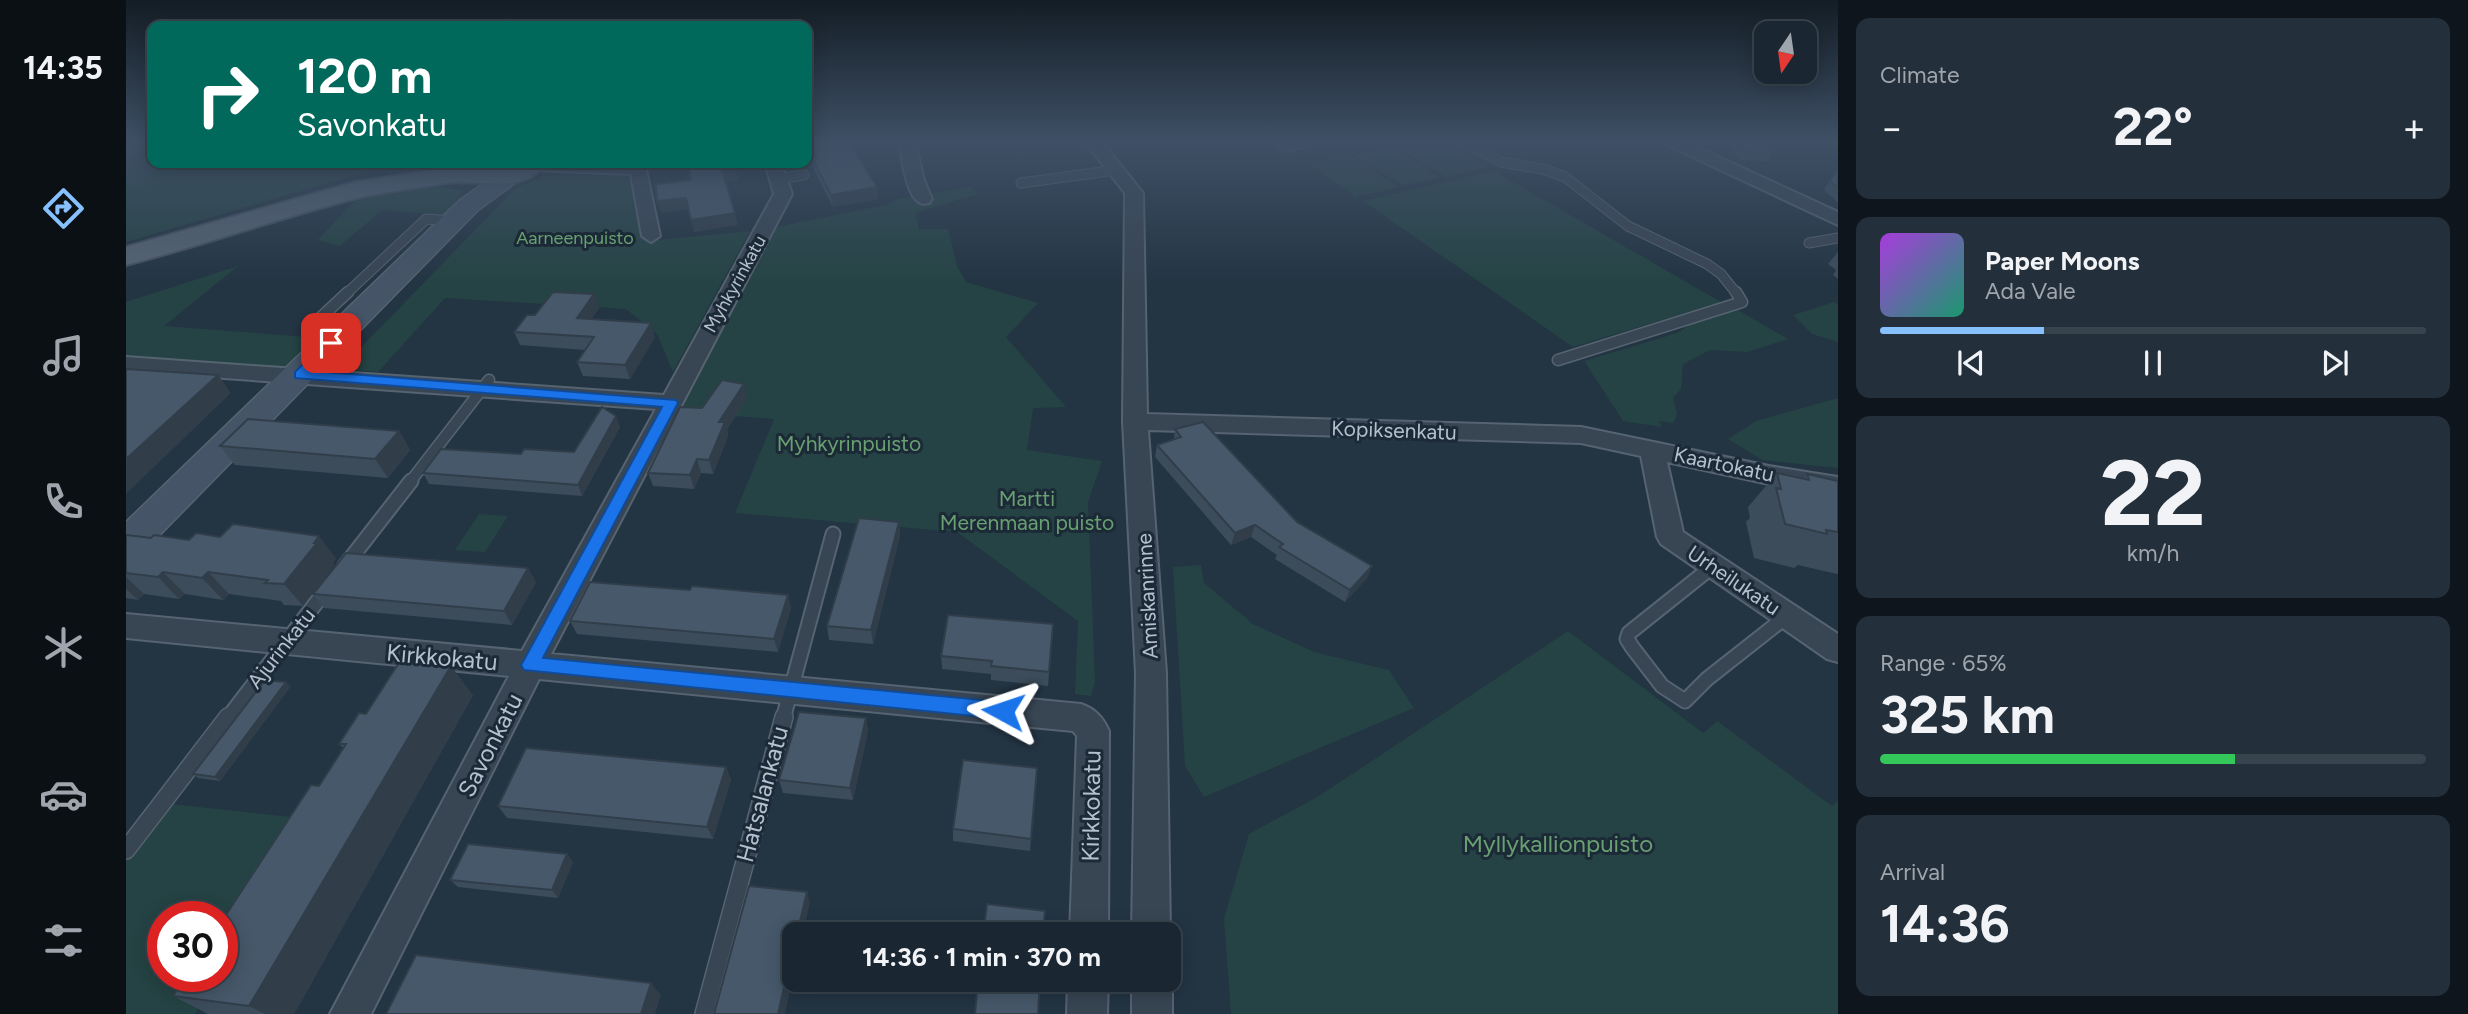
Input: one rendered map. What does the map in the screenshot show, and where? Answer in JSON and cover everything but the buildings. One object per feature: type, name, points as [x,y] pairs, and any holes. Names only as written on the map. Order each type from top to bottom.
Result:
[{"type":"main road","points":[[126,256],[359,189]]},
{"type":"main road","points":[[461,213],[463,189]]},
{"type":"main road","points":[[126,545],[461,213],[494,189]]},
{"type":"street","points":[[644,189],[651,236]]},
{"type":"street","name":"Myhkyrinkatu","points":[[671,403],[783,194],[782,189]]},
{"type":"street","points":[[919,189],[923,199]]},
{"type":"street","name":"Amiskanrinne","points":[[1131,189],[1134,193],[1135,422],[1151,673],[1151,922]]},
{"type":"street","points":[[1774,189],[1838,219]]},
{"type":"street","points":[[126,363],[485,384],[671,403]]},
{"type":"street","name":"Savonkatu","points":[[350,1014],[671,403]]},
{"type":"street","name":"Kopiksenkatu","points":[[1135,422],[1581,435],[1652,448]]},
{"type":"street","name":"Kaartokatu","points":[[1652,448],[1769,475],[1838,486]]},
{"type":"street","name":"Urheilukatu","points":[[1652,448],[1671,537],[1838,650]]},
{"type":"street","name":"Kirkkokatu","points":[[126,626],[1081,718],[1093,731],[1089,922]]},
{"type":"street","points":[[1087,1014],[1088,992]]},
{"type":"street","points":[[1152,992],[1153,1014]]},
{"type":"lane","points":[[1558,360],[1742,302],[1736,290],[1711,265],[1627,226],[1581,189]]},
{"type":"lane","points":[[1809,243],[1838,238]]},
{"type":"lane","name":"Ajurinkatu","points":[[126,850],[485,384]]},
{"type":"lane","name":"Hatsalankatu","points":[[704,1014],[833,534]]},
{"type":"lane","points":[[1713,566],[1629,633],[1628,639],[1632,647],[1676,698],[1685,701],[1707,679],[1787,616]]},
{"type":"green space","points":[[126,189],[306,189],[126,242]]},
{"type":"green space","points":[[403,189],[463,191],[445,215],[382,210],[340,246],[318,240],[358,197]]},
{"type":"green space","name":"Aarneenpuisto","points":[[515,189],[637,189],[636,202],[648,241],[750,231],[673,372],[657,334],[626,309],[445,298],[378,372],[340,369]]},
{"type":"green space","points":[[957,189],[973,189],[978,194],[915,213],[919,229],[948,229],[957,266],[966,282],[1038,303],[1006,337],[1066,407],[1033,408],[1027,450],[1102,461],[1088,502],[1095,681],[1091,696],[1075,694],[1078,621],[957,532],[735,513],[774,419],[681,412],[671,403],[766,229],[886,205],[898,199]]},
{"type":"green space","points":[[1345,189],[1389,189],[1356,197]]},
{"type":"green space","points":[[1414,189],[1526,189],[1721,302],[1573,347],[1363,201]]},
{"type":"green space","points":[[238,266],[164,326],[320,338],[297,370],[126,355],[126,302]]},
{"type":"green space","points":[[1834,302],[1838,304],[1838,342],[1812,334],[1793,315]]},
{"type":"green space","points":[[1736,309],[1788,339],[1747,352],[1710,350],[1683,364],[1681,389],[1673,398],[1677,413],[1674,423],[1659,421],[1662,427],[1623,421],[1584,361],[1664,337],[1681,331],[1691,323]]},
{"type":"green space","points":[[1838,398],[1838,468],[1762,460],[1728,439],[1756,421]]},
{"type":"green space","points":[[479,514],[508,516],[485,552],[455,550]]},
{"type":"green space","points":[[1201,565],[1204,583],[1253,624],[1314,652],[1389,670],[1414,708],[1204,797],[1185,766],[1173,567]]},
{"type":"green space","name":"Myllykallionpuisto","points":[[1568,631],[1703,733],[1717,721],[1832,806],[1838,800],[1838,1014],[1231,1014],[1224,919],[1249,834],[1319,796]]},
{"type":"green space","points":[[163,803],[319,820],[238,947],[238,901],[147,901],[147,992],[209,992],[195,1014],[126,1014],[126,850]]},
{"type":"route","points":[[331,343],[299,375],[671,403],[531,665],[1003,711]]},
{"type":"park label","name":"Myhkyrinpuisto","points":[[849,443]]},
{"type":"park label","name":"Martti Merenmaan puisto","points":[[1027,510]]}]
